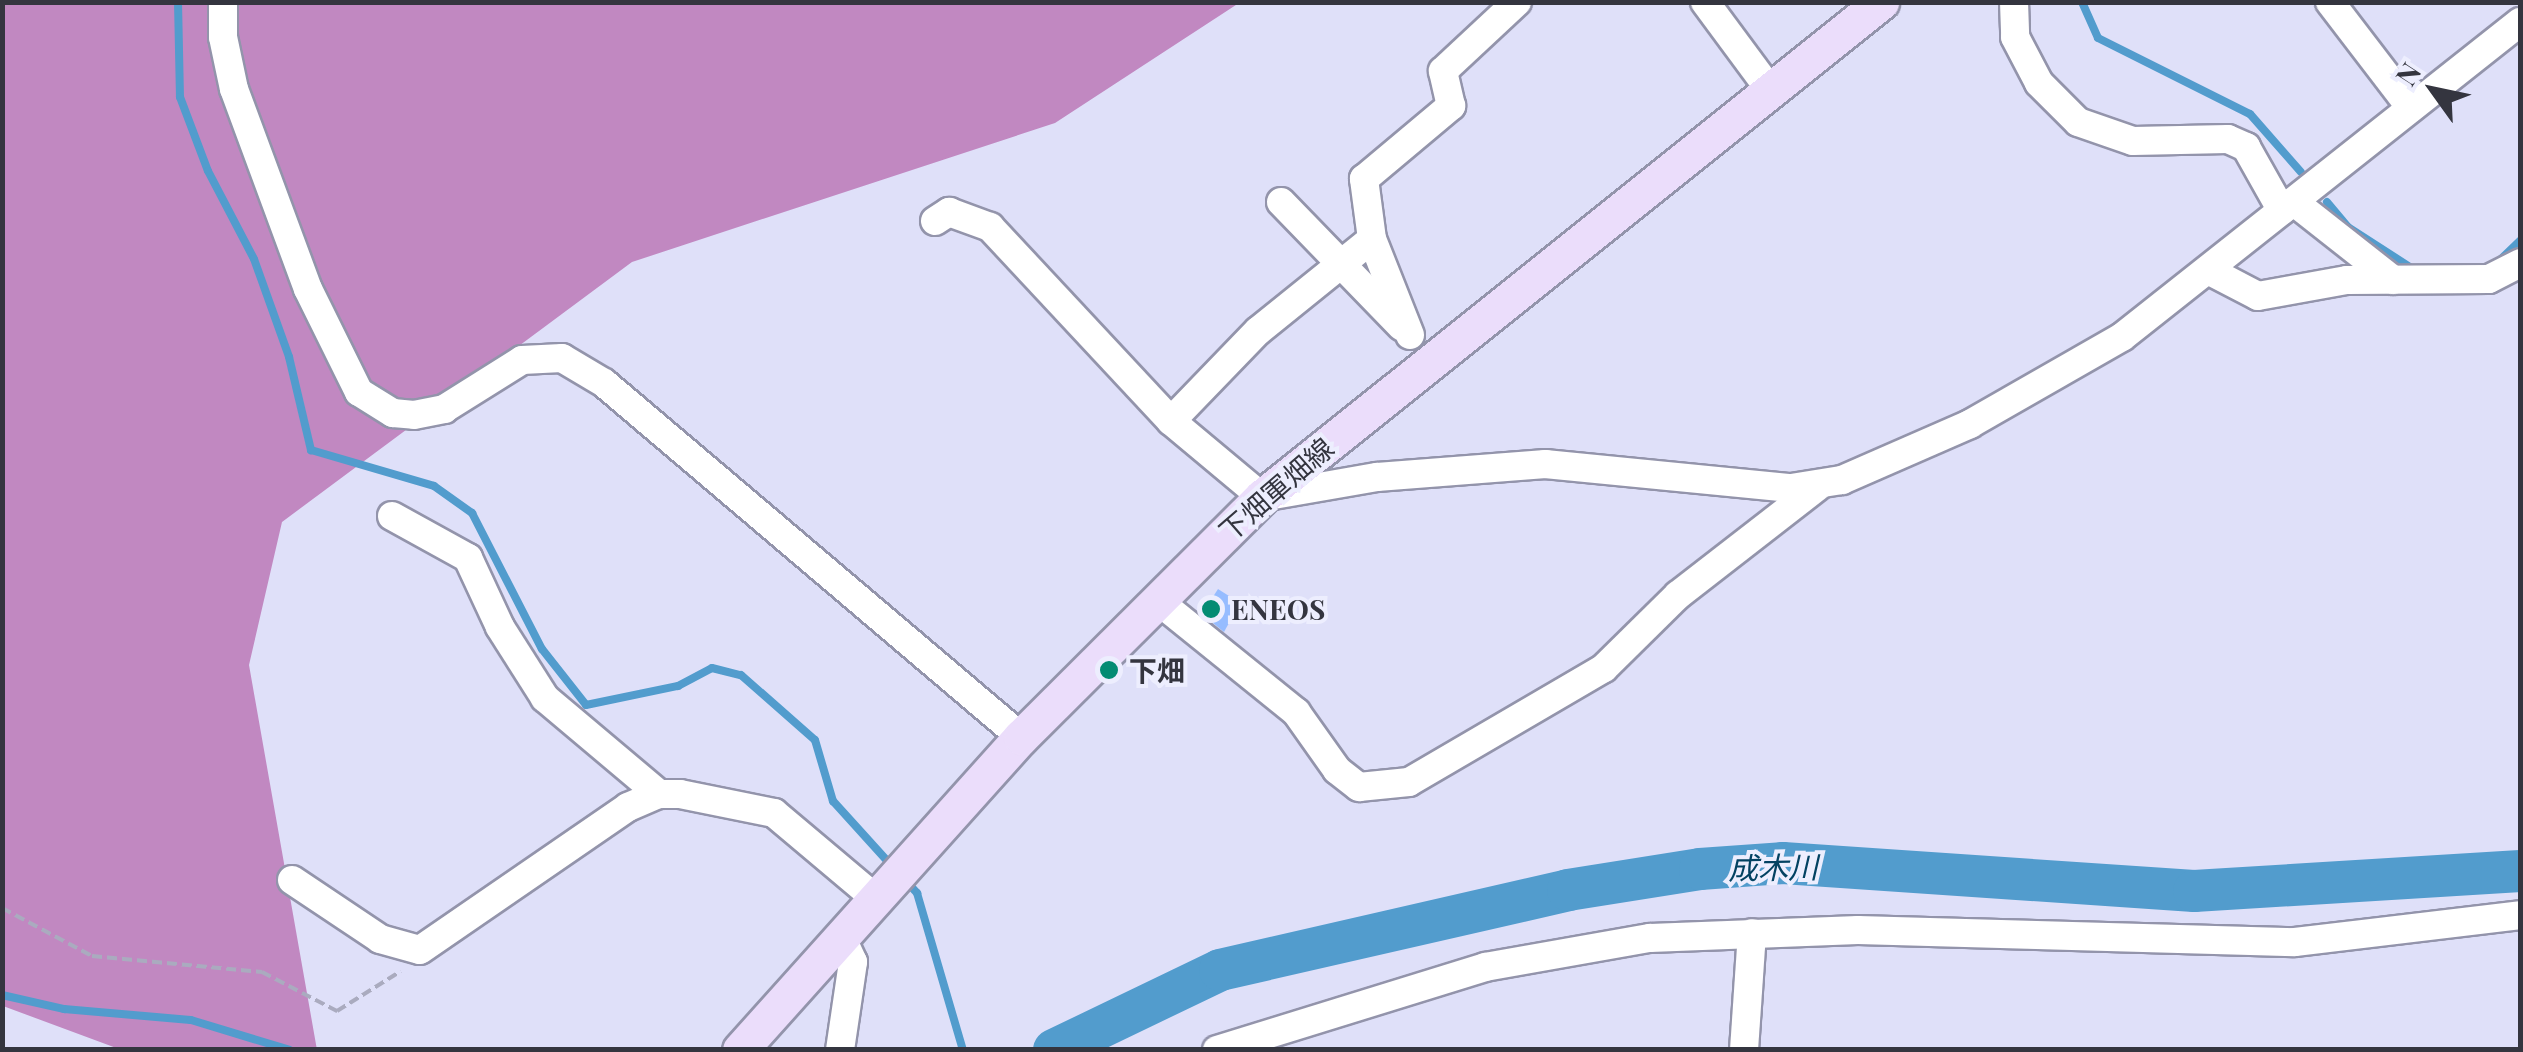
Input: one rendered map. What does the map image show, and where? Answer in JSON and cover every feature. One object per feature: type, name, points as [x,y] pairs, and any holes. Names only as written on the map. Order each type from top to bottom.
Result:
[{"type":"main road","name":"下畑軍畑線","points":[[740,1050],[1021,736],[1262,497],[1422,347],[1770,90],[1859,10]]},
{"type":"street","points":[[224,2],[222,37],[234,88],[308,289],[359,392],[393,413],[414,415],[444,408],[522,360],[562,358],[604,383],[1021,736]]},
{"type":"street","points":[[1422,347],[1372,239],[1364,179],[1451,106],[1444,71],[1517,2]]},
{"type":"street","points":[[1704,2],[1770,90]]},
{"type":"street","points":[[2014,2],[2015,37],[2039,83],[2078,122],[2133,141],[2228,139],[2258,163],[2288,207],[2393,280]]},
{"type":"street","points":[[2330,2],[2411,108]]},
{"type":"street","points":[[935,222],[949,212],[990,227],[1171,421],[1262,497],[1377,477],[1545,464],[1790,488],[1821,484],[1970,424],[2122,336],[2520,22]]},
{"type":"street","points":[[1280,202],[1422,347]]},
{"type":"street","points":[[1171,421],[1258,331],[1372,239]]},
{"type":"street","points":[[2208,270],[2258,296],[2393,280],[2490,279],[2520,264]]},
{"type":"street","points":[[1158,600],[1296,712],[1336,770],[1359,786],[1409,782],[1604,668],[1678,595],[1821,484]]},
{"type":"street","points":[[392,516],[468,558],[500,628],[545,698],[659,794],[774,813],[875,898]]},
{"type":"street","points":[[292,880],[380,938],[420,950],[628,807],[659,794]]},
{"type":"street","points":[[1217,1050],[1485,966],[1609,944],[1752,933],[2295,942],[2520,915]]},
{"type":"street","points":[[1744,1050],[1752,933]]},
{"type":"street","points":[[840,1050],[853,962],[841,936]]},
{"type":"path","points":[[2,908],[92,956],[262,972],[338,1011],[386,986],[420,950]]},
{"type":"shaded area","points":[[2,3],[1239,3],[1055,123],[632,262],[282,522],[249,665],[317,1050],[119,1049],[3,1006]]},
{"type":"building","points":[[1218,589],[1240,603],[1224,632],[1202,614]]},
{"type":"waterway","points":[[178,2],[180,97],[208,171],[254,259],[289,357],[311,450],[434,486],[472,513],[542,649],[586,705],[678,686],[712,668],[741,675],[815,740],[833,801],[892,866]]},
{"type":"waterway","points":[[2082,2],[2098,38],[2250,114],[2301,172]]},
{"type":"waterway","points":[[2327,202],[2348,227],[2413,269]]},
{"type":"waterway","points":[[2500,260],[2520,241]]},
{"type":"waterway","name":"成木川","points":[[1054,1050],[1220,970],[1568,890],[1700,869],[1783,863],[2194,891],[2520,871]]},
{"type":"waterway","points":[[905,880],[917,893],[963,1050]]},
{"type":"waterway","points":[[2,995],[64,1009],[191,1020],[290,1050]]},
{"type":"place","name":"ENEOS","points":[[1211,609]]},
{"type":"place","name":"下畑","points":[[1109,670]]}]
